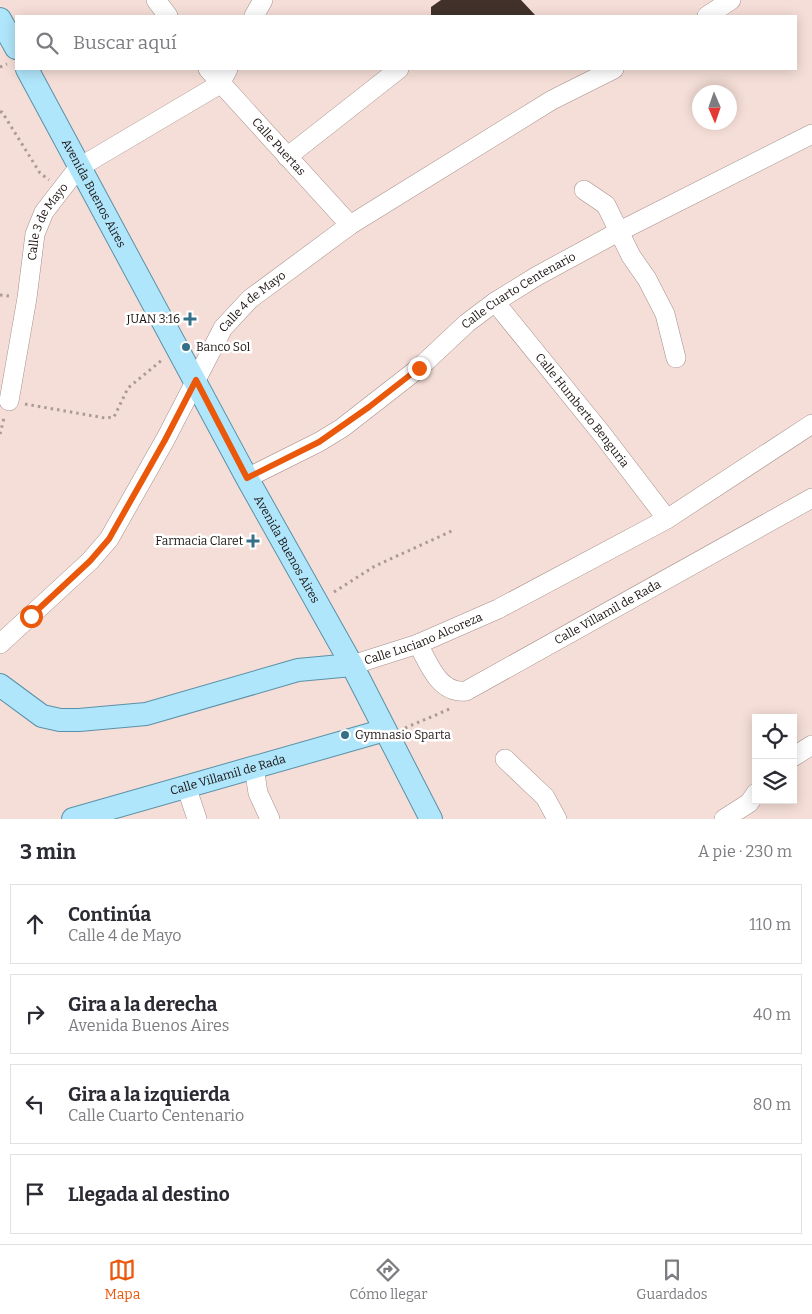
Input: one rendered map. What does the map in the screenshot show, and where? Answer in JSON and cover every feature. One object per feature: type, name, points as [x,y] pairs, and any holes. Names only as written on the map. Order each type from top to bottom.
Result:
[{"type":"main road","points":[[0,19],[15,46]]},
{"type":"main road","name":"Avenida Buenos Aires","points":[[28,70],[78,168],[196,380],[247,478],[316,604],[352,665],[431,819]]},
{"type":"main road","name":"Calle Luciano Alcoreza","points":[[0,685],[42,716],[60,720],[79,720],[146,714],[298,670],[352,665]]},
{"type":"main road","name":"Calle Villamil de Rada","points":[[73,819],[384,730]]},
{"type":"street","points":[[156,0],[167,15]]},
{"type":"street","points":[[255,15],[263,0]]},
{"type":"street","points":[[708,15],[731,0]]},
{"type":"street","name":"Calle Puertas","points":[[210,70],[224,76],[287,157],[350,225]]},
{"type":"street","points":[[287,157],[398,70]]},
{"type":"street","name":"Calle 4 de Mayo","points":[[0,644],[90,561],[109,539],[165,440],[223,328],[250,299],[350,225],[552,100],[612,70]]},
{"type":"street","name":"Calle 3 de Mayo","points":[[9,401],[27,298],[35,234],[44,212],[78,168],[224,76]]},
{"type":"street","name":"Calle Cuarto Centenario","points":[[247,478],[342,428],[419,368],[467,323],[495,302],[537,276],[618,232],[812,134]]},
{"type":"street","points":[[584,190],[606,205],[631,256],[648,279],[665,314],[676,358]]},
{"type":"street","name":"Calle Humberto Benguria","points":[[495,302],[602,434],[667,519]]},
{"type":"street","name":"Calle Luciano Alcoreza","points":[[352,665],[418,644],[498,609],[667,519],[812,424]]},
{"type":"street","name":"Calle Villamil de Rada","points":[[466,691],[812,498]]},
{"type":"street","points":[[418,644],[443,685],[454,691],[466,691]]},
{"type":"street","points":[[797,754],[812,745]]},
{"type":"street","points":[[505,759],[545,797],[557,819]]},
{"type":"street","points":[[254,767],[258,793],[270,819]]},
{"type":"street","points":[[186,786],[197,819]]},
{"type":"street","points":[[724,819],[749,803],[752,799]]},
{"type":"path","points":[[0,112],[2,112],[40,173],[60,190]]},
{"type":"path","points":[[9,401],[105,418],[114,417],[128,388],[178,348]]},
{"type":"path","points":[[316,604],[375,566],[454,530]]},
{"type":"path","points":[[384,730],[412,726],[453,708],[466,691]]},
{"type":"building","points":[[441,0],[521,0],[535,15],[431,15],[431,7]]},
{"type":"place","name":"JUAN 3:16","points":[[190,319]]},
{"type":"place","name":"Banco Sol","points":[[186,347]]},
{"type":"place","name":"Farmacia Claret","points":[[253,541]]},
{"type":"place","name":"Gymnasio Sparta","points":[[345,735]]},
{"type":"route","points":[[31,616],[90,561],[109,539],[165,440],[196,380],[247,478],[319,442],[342,428],[419,368]]}]
